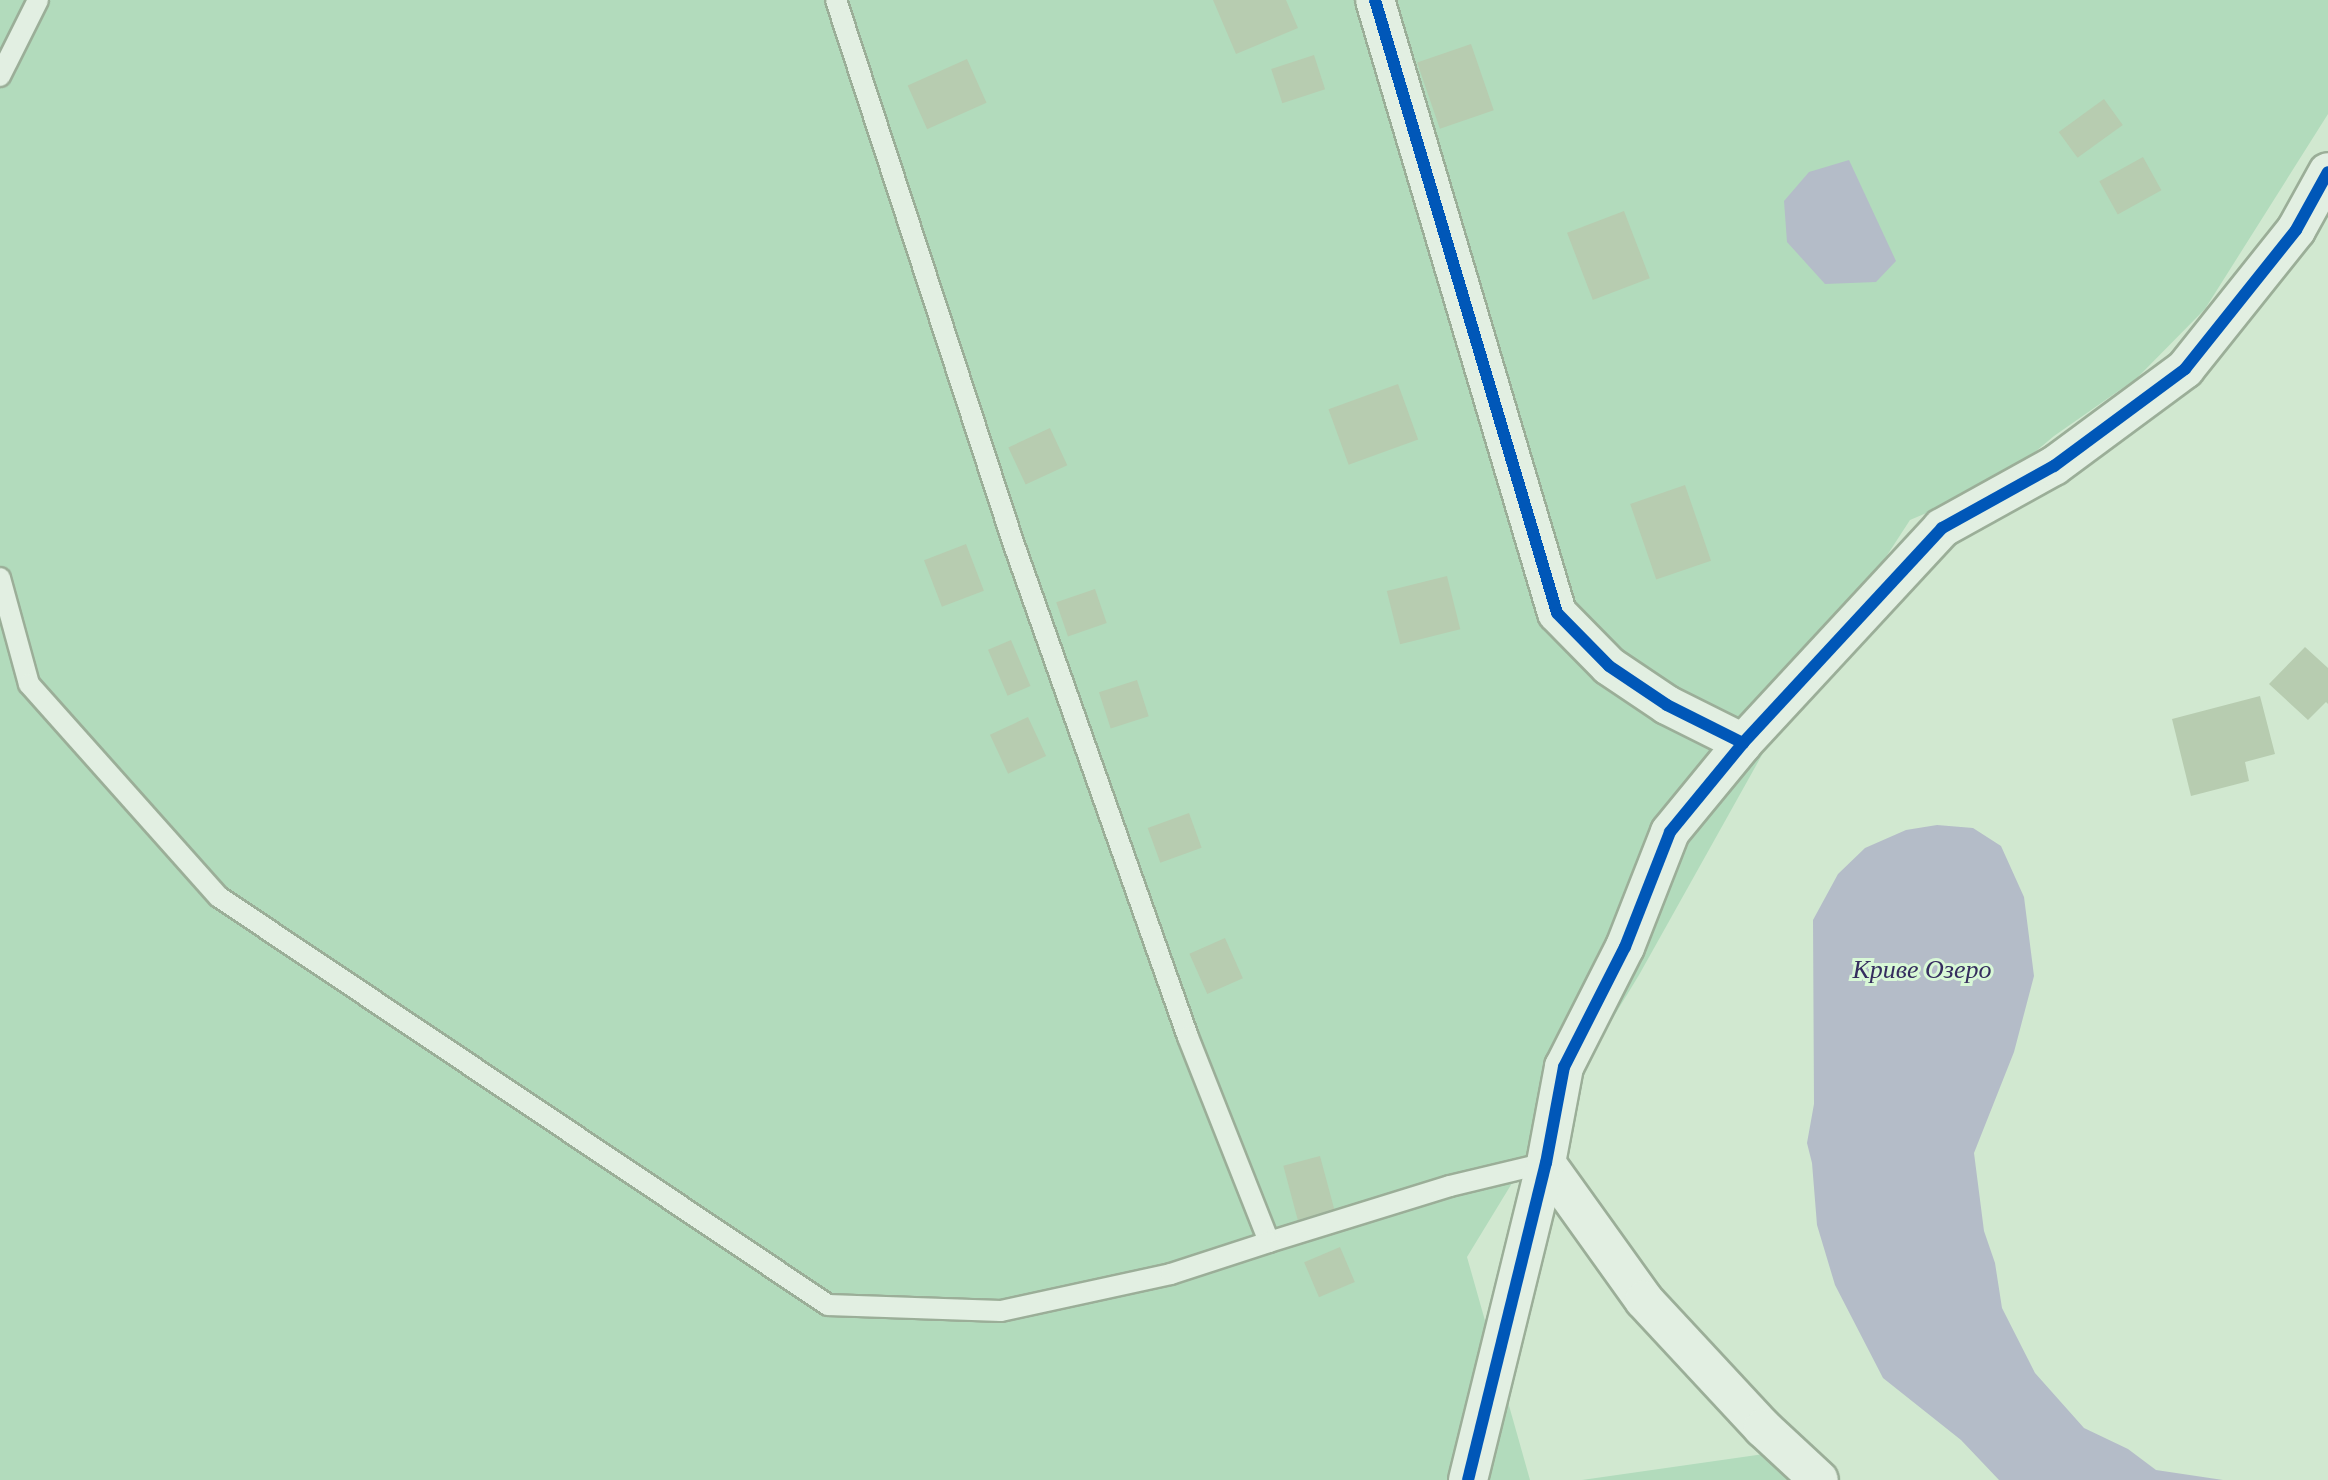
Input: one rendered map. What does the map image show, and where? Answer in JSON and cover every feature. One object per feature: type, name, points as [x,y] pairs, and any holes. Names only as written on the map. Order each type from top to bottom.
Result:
[{"type":"street","points":[[1375,0],[1557,613],[1609,666],[1667,705],[1743,743]]},
{"type":"street","points":[[1468,1480],[1546,1163],[1564,1067],[1625,947],[1670,832],[1743,743],[1942,528],[2054,466],[2185,369],[2296,230],[2328,172]]},
{"type":"street","points":[[1546,1163],[1644,1300],[1763,1428],[1819,1480]]},
{"type":"lane","points":[[0,76],[38,0]]},
{"type":"lane","points":[[836,0],[1013,542],[1188,1037],[1269,1242]]},
{"type":"lane","points":[[0,578],[29,684],[219,897],[828,1305],[1001,1311],[1171,1274],[1450,1186],[1546,1163]]},
{"type":"green space","points":[[0,0],[2328,0],[2328,114],[2205,309],[2137,378],[2054,436],[1999,482],[1910,520],[1791,703],[1639,975],[1467,1257],[1530,1480],[0,1480]]},
{"type":"green space","points":[[1771,1453],[1803,1480],[1582,1480]]},
{"type":"water","points":[[1849,160],[1896,261],[1876,282],[1825,284],[1787,242],[1784,201],[1809,172]]},
{"type":"water","name":"Криве Озеро","points":[[1937,825],[1973,828],[2001,846],[2024,897],[2034,976],[2014,1052],[1974,1153],[1984,1231],[1995,1263],[2002,1308],[2035,1373],[2084,1428],[2128,1449],[2156,1470],[2223,1480],[1999,1480],[1961,1440],[1883,1378],[1835,1285],[1817,1225],[1812,1163],[1807,1143],[1814,1104],[1813,920],[1838,874],[1865,848],[1906,830]]},
{"type":"building","points":[[1213,0],[1286,0],[1298,28],[1236,54]]},
{"type":"building","points":[[1471,44],[1494,110],[1440,129],[1417,63]]},
{"type":"building","points":[[1314,55],[1325,89],[1282,103],[1271,69]]},
{"type":"building","points":[[967,59],[987,103],[927,129],[908,85]]},
{"type":"building","points":[[2104,99],[2123,125],[2078,158],[2059,132]]},
{"type":"building","points":[[2143,157],[2161,190],[2118,214],[2099,181]]},
{"type":"building","points":[[1624,211],[1650,278],[1593,300],[1567,233]]},
{"type":"building","points":[[1398,384],[1418,439],[1349,465],[1328,409]]},
{"type":"building","points":[[1050,428],[1067,465],[1026,485],[1008,447]]},
{"type":"building","points":[[1685,485],[1711,561],[1656,580],[1630,504]]},
{"type":"building","points":[[966,544],[984,591],[942,607],[924,560]]},
{"type":"building","points":[[1447,576],[1460,629],[1400,644],[1387,591]]},
{"type":"building","points":[[1095,589],[1107,623],[1068,636],[1056,602]]},
{"type":"building","points":[[1011,640],[1031,686],[1008,696],[988,650]]},
{"type":"building","points":[[2305,647],[2328,668],[2328,704],[2326,702],[2308,720],[2269,684]]},
{"type":"building","points":[[1137,680],[1149,716],[1111,729],[1099,692]]},
{"type":"building","points":[[2260,696],[2275,754],[2245,762],[2249,781],[2191,796],[2172,719]]},
{"type":"building","points":[[1028,717],[1046,756],[1008,774],[990,735]]},
{"type":"building","points":[[1189,813],[1202,848],[1160,863],[1148,828]]},
{"type":"building","points":[[1225,938],[1243,978],[1207,994],[1189,954]]},
{"type":"building","points":[[1320,1156],[1334,1210],[1298,1220],[1283,1166]]},
{"type":"building","points":[[1340,1247],[1355,1282],[1319,1297],[1304,1262]]},
{"type":"cycle path","points":[[1375,0],[1557,613],[1609,666],[1667,705],[1743,743]]},
{"type":"cycle path","points":[[1468,1480],[1546,1163],[1564,1067],[1625,947],[1670,832],[1743,743],[1942,528],[2054,466],[2185,369],[2296,230],[2328,172]]}]
